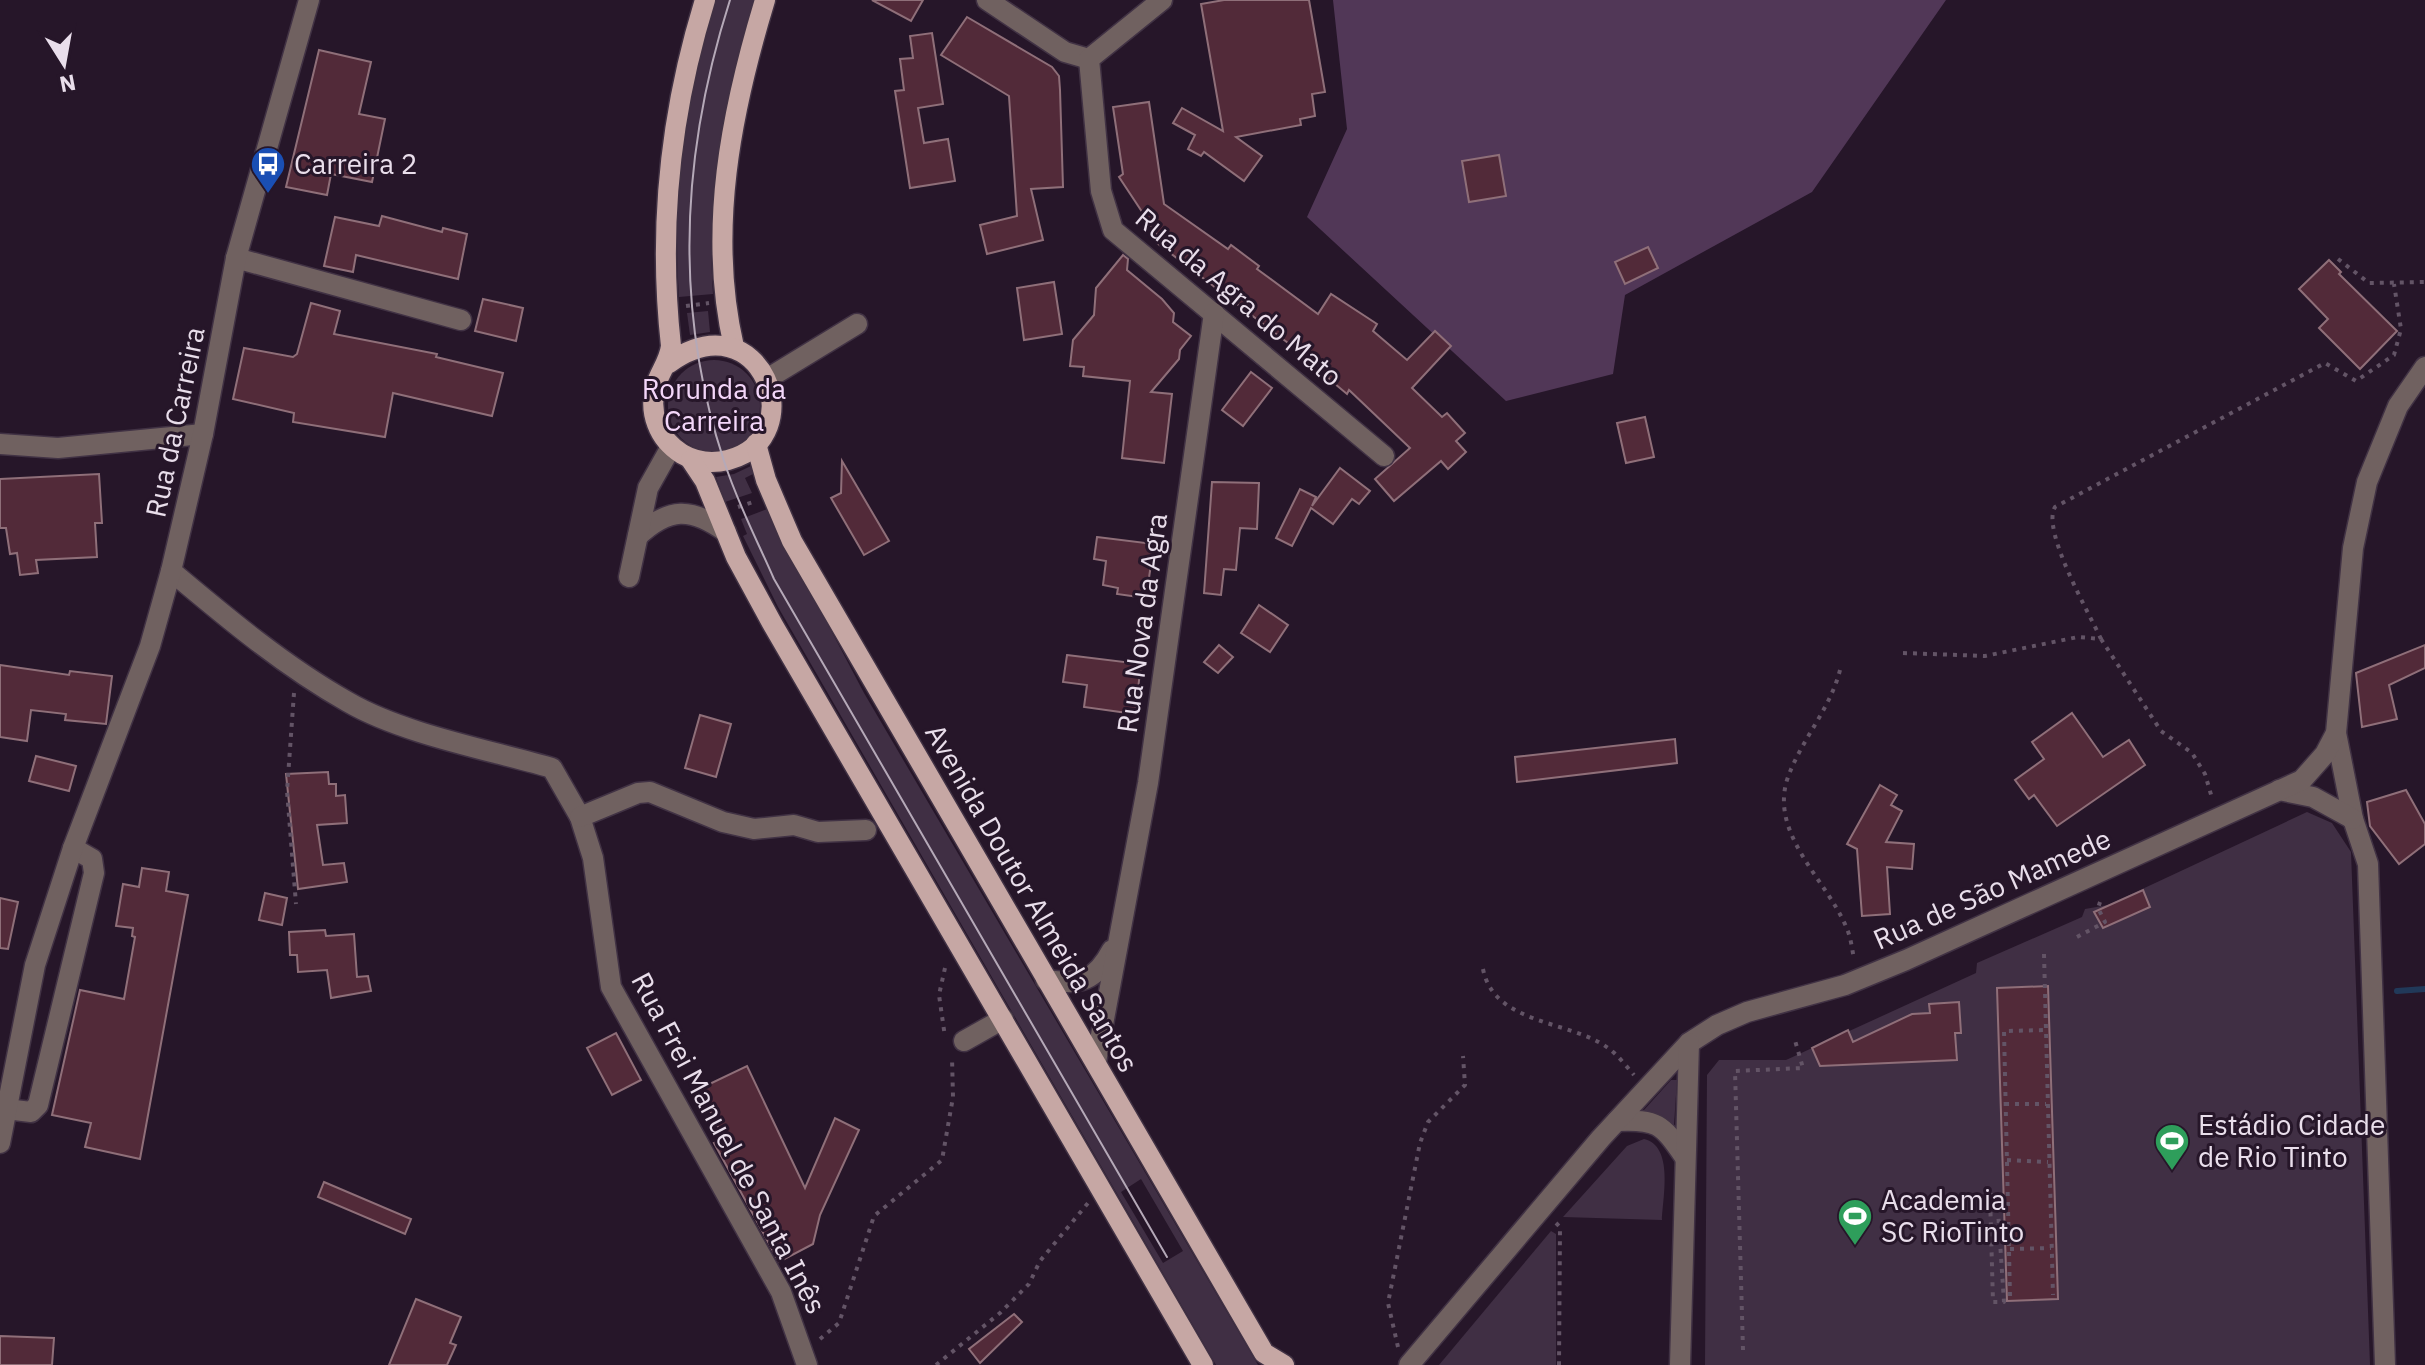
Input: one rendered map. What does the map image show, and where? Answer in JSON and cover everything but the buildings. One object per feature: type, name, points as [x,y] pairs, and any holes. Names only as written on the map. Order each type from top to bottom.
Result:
[{"type":"main road","points":[[669,363],[671,346],[664,245],[674,126],[685,66],[705,0]]},
{"type":"main road","points":[[734,347],[727,318],[722,244],[724,190],[730,138],[765,0]]},
{"type":"main road","points":[[691,460],[724,461],[737,458],[756,444],[769,425],[773,401],[767,379],[753,360],[734,347],[706,344],[688,349],[669,363],[656,383],[652,405],[658,428],[671,447],[691,460],[705,481],[726,532],[773,625],[1203,1365]]},
{"type":"main road","name":"Avenida Doutor Almeida Santos","points":[[756,444],[766,480],[792,541],[1264,1353],[1284,1365]]},
{"type":"street","name":"Rua da Carreira","points":[[0,1143],[35,965],[73,848],[146,659],[171,571],[203,434],[236,258],[309,0]]},
{"type":"street","points":[[987,0],[1065,52],[1089,59],[1162,0]]},
{"type":"street","name":"Rua da Agra do Mato","points":[[1089,59],[1101,191],[1113,230],[1384,456]]},
{"type":"street","points":[[236,258],[461,320]]},
{"type":"street","name":"Rua Nova da Agra","points":[[1096,1062],[1148,783],[1214,313]]},
{"type":"street","points":[[767,379],[857,324]]},
{"type":"street","name":"Rua de São Mamede","points":[[1404,1359],[1689,1043],[1717,1025],[1747,1012],[1845,985],[1906,960],[2302,780],[2316,766],[2336,733],[2353,548],[2367,482],[2398,406],[2425,367]]},
{"type":"street","points":[[0,444],[58,448],[203,434]]},
{"type":"street","points":[[629,577],[651,480],[671,447]]},
{"type":"street","points":[[638,536],[653,522],[679,513],[708,519],[726,532]]},
{"type":"street","name":"Rua Frei Manuel de Santa Inês","points":[[171,571],[241,630],[350,704],[417,730],[552,768],[580,817],[593,858],[611,987],[781,1292],[805,1355]]},
{"type":"street","points":[[2336,733],[2353,819],[2368,864],[2385,1365]]},
{"type":"street","points":[[2279,790],[2313,797],[2353,819]]},
{"type":"street","points":[[580,817],[638,793],[650,792],[723,822],[754,829],[794,825],[818,832],[866,830]]},
{"type":"street","points":[[6,1109],[31,1112],[38,1105],[94,865],[86,854],[73,848]]},
{"type":"street","name":"Rua Nova da Agra","points":[[1046,980],[1081,982],[1102,970],[1118,940]]},
{"type":"street","points":[[35,965],[70,973]]},
{"type":"street","points":[[954,1045],[1003,1019]]},
{"type":"street","points":[[1680,1365],[1689,1043]]},
{"type":"street","points":[[1617,1121],[1645,1119],[1664,1127],[1684,1156]]},
{"type":"path","points":[[2338,259],[2369,283],[2425,282]]},
{"type":"path","points":[[2216,803],[2205,774],[2192,753],[2161,731],[2101,639],[2053,536],[2050,514],[2055,507],[2325,363],[2356,381],[2394,355],[2401,329],[2394,284]]},
{"type":"path","points":[[684,314],[683,306],[702,303],[711,303],[712,311]]},
{"type":"path","points":[[731,509],[758,500],[755,492]]},
{"type":"path","points":[[1903,653],[1985,656],[2078,637],[2101,639]]},
{"type":"path","points":[[295,667],[287,791],[296,904]]},
{"type":"path","points":[[1840,670],[1829,700],[1800,750],[1783,802],[1792,835],[1847,929],[1854,961]]},
{"type":"path","points":[[2077,937],[2105,922],[2098,908],[2100,902]]},
{"type":"path","points":[[2044,954],[2053,1295]]},
{"type":"path","points":[[805,1355],[839,1323],[874,1216],[942,1160],[953,1097],[954,1063],[954,1045],[939,995],[945,968]]},
{"type":"path","points":[[1483,969],[1486,985],[1505,1004],[1607,1047],[1635,1076]]},
{"type":"path","points":[[2010,1296],[2004,1031],[2044,1030]]},
{"type":"path","points":[[1743,1350],[1735,1071],[1803,1068],[1794,1037]]},
{"type":"path","points":[[1404,1359],[1388,1303],[1392,1271],[1403,1240],[1420,1143],[1428,1122],[1465,1085],[1463,1056]]},
{"type":"path","points":[[2005,1104],[2046,1104]]},
{"type":"path","points":[[2007,1160],[2048,1162]]},
{"type":"path","points":[[1990,1195],[1997,1196],[2004,1302],[1993,1302],[1990,1195]]},
{"type":"path","points":[[936,1365],[1000,1313],[1029,1284],[1040,1261],[1089,1202]]},
{"type":"path","points":[[1556,1223],[1560,1227],[1559,1365]]},
{"type":"path","points":[[2009,1249],[2051,1248]]},
{"type":"green space","points":[[716,0],[755,0],[720,145],[712,217],[713,294],[679,297],[677,221],[683,147],[696,73]]},
{"type":"green space","points":[[708,311],[710,332],[690,335],[687,313]]},
{"type":"green space","name":"Rorunda da Carreira","points":[[714,360],[732,363],[747,373],[757,388],[760,406],[757,424],[747,439],[732,449],[714,452],[696,449],[681,439],[671,424],[668,406],[671,388],[681,373],[696,363]]},
{"type":"green space","points":[[751,466],[753,474],[745,478],[752,493],[725,502],[716,477],[734,474]]},
{"type":"green space","points":[[767,509],[864,693],[1258,1365],[1216,1365],[778,607],[743,536],[747,534],[741,519]],"holes":[[[1141,1179],[1183,1251],[1163,1263],[1121,1192]]]},
{"type":"green space","name":"Estádio Cidade de Rio Tinto","points":[[2307,812],[2332,823],[2351,852],[2370,1365],[1705,1365],[1707,1075],[1719,1060],[1786,1060],[1976,973],[1977,963],[2082,917],[2085,909],[2108,905]]},
{"type":"green space","points":[[1671,1080],[1677,1080],[1674,1125],[1644,1110]]},
{"type":"green space","points":[[1644,1139],[1660,1151],[1663,1162],[1665,1186],[1662,1220],[1563,1217],[1627,1146]]},
{"type":"green space","points":[[1551,1231],[1556,1234],[1556,1365],[1439,1365]]},
{"type":"shaded area","points":[[1333,0],[1946,0],[1812,192],[1625,295],[1613,374],[1506,401],[1307,217],[1347,129]]},
{"type":"waterway","points":[[2397,991],[2425,989]]},
{"type":"tram line","points":[[730,0],[701,115],[693,172],[690,230],[691,288],[697,346],[708,403],[729,476],[774,579],[1167,1257]]},
{"type":"place","name":"Carreira 2","points":[[268,195]]},
{"type":"place","name":"Estádio Cidade de Rio Tinto","points":[[2172,1172]]},
{"type":"place","name":"Academia SC RioTinto","points":[[1855,1247]]}]
